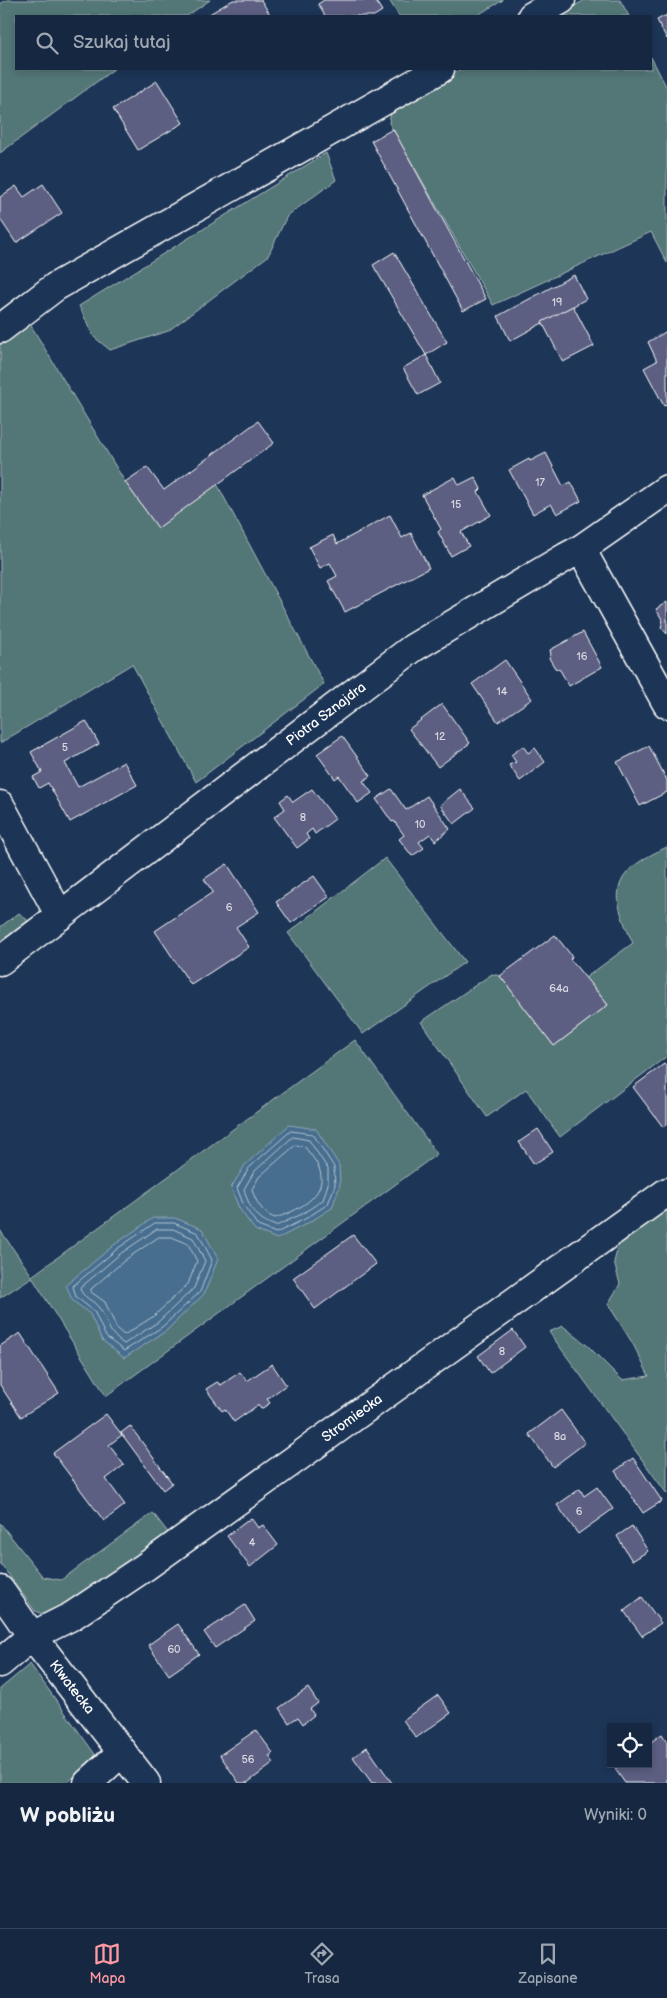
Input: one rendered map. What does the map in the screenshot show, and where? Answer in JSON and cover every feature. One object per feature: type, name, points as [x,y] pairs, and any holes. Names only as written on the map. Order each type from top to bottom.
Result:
[{"type":"street","points":[[534,15],[561,0]]},
{"type":"street","points":[[0,329],[55,287],[438,70]]},
{"type":"street","name":"Piotra Sznajdra","points":[[0,961],[413,648],[581,549],[667,489]]},
{"type":"street","points":[[581,549],[667,704]]},
{"type":"street","points":[[0,805],[60,916]]},
{"type":"street","name":"Stromiecka","points":[[0,1663],[32,1636],[72,1616],[146,1567],[667,1192]]},
{"type":"street","name":"Klwatecka","points":[[0,1590],[32,1636],[146,1783]]},
{"type":"street","points":[[88,1783],[122,1752]]},
{"type":"green space","points":[[7,0],[210,0],[188,15],[15,15],[15,70],[113,70],[0,153],[0,4]]},
{"type":"green space","points":[[389,0],[503,0],[478,15],[398,15]]},
{"type":"green space","points":[[585,0],[620,0],[628,15],[558,15]]},
{"type":"green space","points":[[652,59],[667,88],[667,263],[651,232],[493,305],[389,123],[392,107],[459,70],[652,70]]},
{"type":"green space","points":[[326,153],[336,180],[287,216],[268,256],[168,331],[110,350],[94,337],[79,306]]},
{"type":"green space","points":[[30,324],[125,482],[158,527],[217,484],[324,684],[196,782],[132,664],[0,743],[0,344]]},
{"type":"green space","points":[[667,847],[667,1056],[560,1137],[526,1089],[487,1117],[421,1022],[492,974],[500,976],[554,1046],[608,1005],[585,978],[633,943],[620,910],[618,896],[620,885],[625,875],[635,865]]},
{"type":"green space","points":[[385,858],[465,962],[363,1034],[288,933]]},
{"type":"green space","points":[[19,913],[31,923],[0,947],[0,927]]},
{"type":"green space","points":[[355,1040],[437,1154],[106,1396],[32,1277],[0,1298],[0,1230],[32,1276]]},
{"type":"green space","points":[[667,1203],[667,1494],[549,1332],[563,1326],[588,1346],[622,1380],[649,1376],[633,1344],[608,1304],[620,1284],[614,1262],[621,1235]]},
{"type":"green space","points":[[153,1513],[170,1535],[47,1616],[35,1611],[0,1563],[0,1523],[43,1577],[61,1580]]},
{"type":"green space","points":[[30,1664],[97,1757],[67,1783],[0,1783],[0,1689]]},
{"type":"water","points":[[289,1125],[316,1129],[339,1165],[340,1185],[332,1208],[277,1239],[255,1230],[239,1208],[231,1188],[245,1165]]},
{"type":"water","points":[[153,1218],[175,1218],[202,1229],[218,1259],[204,1294],[166,1331],[124,1358],[102,1340],[90,1314],[72,1300],[66,1285],[114,1245]]},
{"type":"building","points":[[233,0],[261,0],[270,15],[208,15]]},
{"type":"building","points":[[324,0],[375,0],[382,11],[376,15],[324,15],[318,4]]},
{"type":"building","points":[[667,15],[667,39],[657,20]]},
{"type":"building","points":[[157,81],[183,123],[138,150],[113,109]]},
{"type":"building","points":[[393,129],[486,299],[463,311],[371,141]]},
{"type":"building","points":[[43,184],[62,213],[16,243],[0,219],[0,197],[16,186],[24,197]]},
{"type":"building","points":[[394,252],[447,342],[426,355],[373,265]]},
{"type":"building","points":[[574,275],[586,299],[510,341],[498,316]]},
{"type":"building","points":[[573,306],[594,346],[563,362],[542,322]]},
{"type":"building","points":[[667,331],[667,405],[664,406],[644,368],[657,361],[648,342]]},
{"type":"building","points":[[426,355],[440,383],[418,395],[403,368]]},
{"type":"building","points":[[258,421],[274,443],[158,528],[125,482],[147,467],[164,490]]},
{"type":"building","points":[[546,453],[563,486],[571,482],[581,501],[557,514],[551,504],[533,514],[509,470],[529,459],[530,461]]},
{"type":"building","points":[[455,477],[459,485],[475,477],[481,489],[478,492],[491,515],[461,532],[469,546],[451,556],[438,532],[441,529],[422,495]]},
{"type":"building","points":[[390,515],[402,538],[411,533],[429,568],[345,612],[328,581],[337,576],[330,563],[320,568],[309,547],[333,535],[337,544]]},
{"type":"building","points":[[667,602],[667,634],[661,627],[663,621],[656,609]]},
{"type":"building","points":[[583,632],[602,667],[569,686],[560,670],[555,668],[549,658],[550,650]]},
{"type":"building","points":[[505,660],[532,699],[498,722],[472,684]]},
{"type":"building","points":[[442,704],[470,743],[438,767],[409,729]]},
{"type":"building","points":[[86,721],[99,744],[65,763],[78,787],[124,762],[137,785],[70,822],[48,783],[39,788],[33,777],[42,772],[31,752]]},
{"type":"building","points":[[342,736],[371,776],[363,781],[372,793],[358,803],[339,776],[335,779],[317,754]]},
{"type":"building","points":[[523,746],[528,753],[535,748],[545,762],[520,781],[509,765],[516,762],[511,755]]},
{"type":"building","points":[[649,746],[667,780],[667,792],[640,806],[617,762]]},
{"type":"building","points":[[312,789],[335,819],[315,834],[312,829],[306,834],[309,839],[297,848],[274,817],[285,809],[280,801],[288,795],[293,802]]},
{"type":"building","points":[[391,789],[406,810],[427,796],[450,829],[435,841],[430,834],[419,842],[424,848],[412,856],[399,839],[404,835],[376,799]]},
{"type":"building","points":[[460,789],[475,808],[454,824],[440,805]]},
{"type":"building","points":[[227,864],[259,912],[236,927],[249,947],[191,985],[155,931],[213,892],[204,879]]},
{"type":"building","points":[[314,876],[329,897],[291,923],[276,902]]},
{"type":"building","points":[[555,935],[571,955],[570,959],[608,1005],[554,1046],[500,976]]},
{"type":"building","points":[[664,1064],[667,1068],[667,1124],[663,1127],[633,1087]]},
{"type":"building","points":[[538,1129],[553,1152],[534,1164],[519,1142]]},
{"type":"building","points":[[353,1235],[376,1264],[315,1309],[293,1278]]},
{"type":"building","points":[[513,1330],[525,1347],[490,1373],[478,1356]]},
{"type":"building","points":[[20,1333],[59,1393],[21,1417],[0,1385],[0,1346]]},
{"type":"building","points":[[272,1364],[286,1385],[267,1399],[270,1403],[261,1409],[258,1405],[234,1422],[225,1409],[222,1411],[206,1389],[217,1382],[221,1385],[240,1372],[247,1381]]},
{"type":"building","points":[[561,1410],[585,1443],[553,1467],[529,1434]]},
{"type":"building","points":[[106,1414],[122,1435],[109,1445],[124,1465],[106,1479],[125,1505],[104,1521],[53,1453]]},
{"type":"building","points":[[130,1426],[172,1483],[163,1490],[121,1433]]},
{"type":"building","points":[[633,1458],[662,1501],[643,1513],[615,1471]]},
{"type":"building","points":[[597,1487],[613,1509],[578,1534],[557,1505],[580,1489],[584,1496]]},
{"type":"building","points":[[251,1518],[258,1528],[263,1525],[278,1545],[250,1567],[227,1536]]},
{"type":"building","points":[[632,1526],[648,1551],[632,1561],[617,1536]]},
{"type":"building","points":[[642,1597],[661,1623],[642,1636],[624,1611]]},
{"type":"building","points":[[245,1605],[255,1621],[215,1648],[204,1632]]},
{"type":"building","points":[[178,1624],[199,1654],[169,1675],[148,1645]]},
{"type":"building","points":[[308,1688],[318,1703],[310,1709],[314,1715],[303,1724],[298,1717],[289,1723],[279,1708]]},
{"type":"building","points":[[438,1695],[451,1713],[416,1738],[403,1720]]},
{"type":"building","points":[[256,1730],[273,1753],[269,1756],[274,1763],[247,1783],[239,1783],[220,1755]]},
{"type":"building","points":[[662,1734],[667,1742],[667,1783],[625,1783],[615,1769],[652,1768],[652,1741]]},
{"type":"building","points":[[367,1747],[392,1783],[372,1783],[353,1757]]}]
